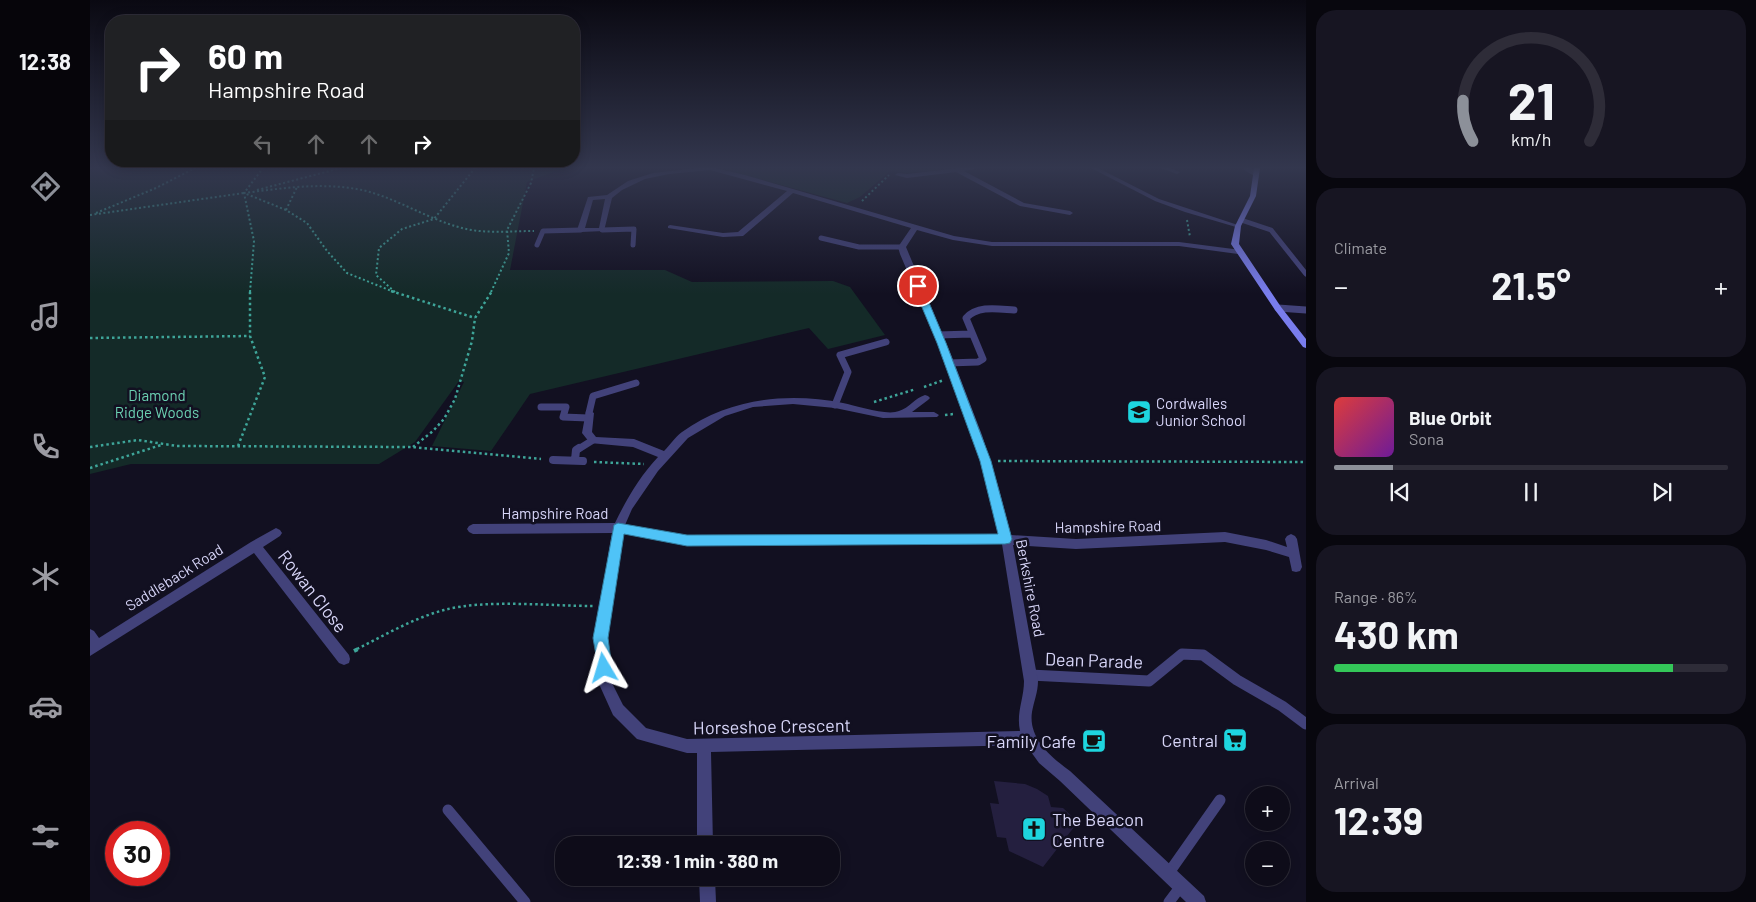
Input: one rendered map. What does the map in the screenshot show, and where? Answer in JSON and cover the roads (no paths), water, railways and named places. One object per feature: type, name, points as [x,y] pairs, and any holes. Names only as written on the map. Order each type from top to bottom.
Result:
[{"type":"street","points":[[587,210],[581,230],[602,230],[606,210]]},
{"type":"street","points":[[670,227],[723,235],[740,234],[767,210]]},
{"type":"street","points":[[858,210],[953,238],[992,244],[1178,244],[1238,252]]},
{"type":"street","points":[[1050,210],[1070,213]]},
{"type":"street","points":[[1181,210],[1239,223]]},
{"type":"street","points":[[1246,210],[1239,223],[1235,244],[1238,252],[1306,345]]},
{"type":"street","points":[[902,247],[915,227]]},
{"type":"street","name":"Berkshire Road","points":[[902,247],[986,461],[1005,539],[1030,675],[1030,697],[1024,714],[1029,738],[1037,752],[1050,765],[1065,776],[1198,902]]},
{"type":"street","points":[[900,415],[926,398]]},
{"type":"street","name":"Horseshoe Crescent","points":[[934,415],[883,416],[835,405],[793,401],[752,404],[722,414],[686,435],[654,468],[628,507],[618,528],[600,638],[606,684],[618,710],[642,734],[687,746],[1029,738]]},
{"type":"street","points":[[588,416],[587,433],[593,440],[634,443],[665,456]]},
{"type":"street","name":"Hampshire Road","points":[[473,529],[618,528],[687,541],[1005,539],[1076,544],[1225,537],[1266,545],[1294,554]]},
{"type":"street","name":"Saddleback Road","points":[[92,644],[276,533]]},
{"type":"street","points":[[1291,539],[1296,567]]},
{"type":"street","name":"Rowan Close","points":[[255,545],[344,659]]},
{"type":"street","points":[[704,746],[705,836]]},
{"type":"street","points":[[707,886],[708,902]]},
{"type":"lane","points":[[1239,223],[1271,230],[1306,274]]},
{"type":"lane","points":[[602,230],[634,229],[633,245]]},
{"type":"lane","points":[[537,245],[543,231],[581,230]]},
{"type":"lane","points":[[821,238],[860,247],[902,247]]},
{"type":"lane","points":[[1278,308],[1306,310]]},
{"type":"lane","points":[[948,363],[982,362],[981,354],[971,334],[966,318],[973,312],[1014,310]]},
{"type":"lane","points":[[938,335],[971,334]]},
{"type":"lane","points":[[835,405],[848,372],[840,355],[886,342]]},
{"type":"lane","points":[[541,407],[566,407],[563,417],[588,416],[593,396],[636,383]]},
{"type":"lane","points":[[553,460],[579,461],[576,450],[593,440]]},
{"type":"lane","name":"Dean Parade","points":[[1030,675],[1149,681],[1182,654],[1204,655],[1237,680],[1282,706],[1306,724]]},
{"type":"lane","points":[[1168,874],[1220,800]]},
{"type":"lane","points":[[448,810],[525,902]]},
{"type":"lane","points":[[1170,902],[1181,886]]},
{"type":"place","name":"Cordwalles Junior School","points":[[1139,412]]},
{"type":"place","name":"Central","points":[[1235,740]]},
{"type":"place","name":"Family Cafe","points":[[1094,741]]},
{"type":"place","name":"The Beacon Centre","points":[[1034,829]]},
{"type":"park label","name":"Diamond Ridge Woods","points":[[157,404]]}]
